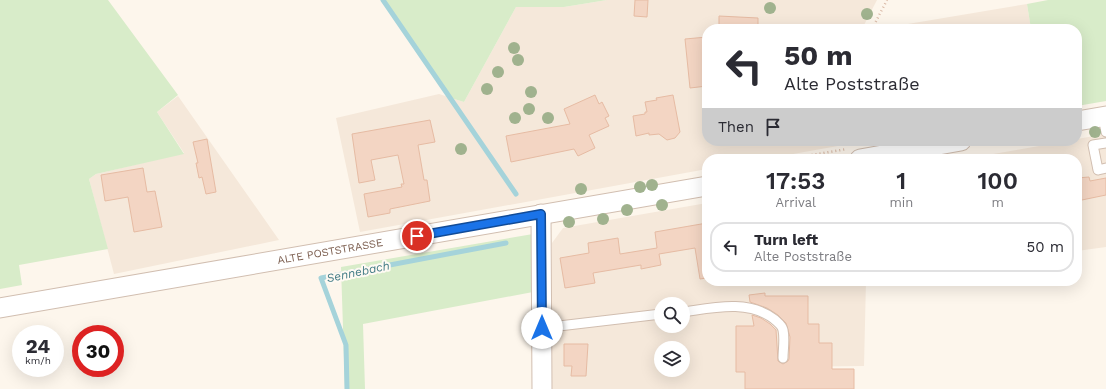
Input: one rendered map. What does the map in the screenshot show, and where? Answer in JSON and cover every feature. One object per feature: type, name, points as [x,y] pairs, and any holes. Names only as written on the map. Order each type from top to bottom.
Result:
[{"type":"street","points":[[1082,121],[1105,122]]},
{"type":"street","points":[[857,153],[914,151],[938,146]]},
{"type":"street","name":"ALTE POSTSTRASSE","points":[[0,308],[702,187]]},
{"type":"street","points":[[541,214],[542,389]]},
{"type":"lane","points":[[1106,143],[1093,145],[1098,170],[1106,168]]},
{"type":"lane","points":[[690,311],[732,306],[747,308],[768,314],[780,324],[783,330],[783,358]]},
{"type":"lane","points":[[542,328],[654,315]]},
{"type":"path","points":[[875,24],[887,0]]},
{"type":"path","points":[[846,154],[857,153]]},
{"type":"shaded area","points":[[607,0],[877,0],[865,24],[702,24],[702,146],[838,146],[793,154],[702,154],[702,170],[360,232],[336,118],[439,94],[464,102],[516,7],[564,7]]},
{"type":"shaded area","points":[[1027,4],[1030,24],[908,24]]},
{"type":"shaded area","points":[[178,96],[279,240],[114,274],[89,179],[96,174],[184,153],[157,112]]},
{"type":"shaded area","points":[[1106,134],[1106,247],[1082,250],[1082,154],[993,154],[1039,146],[1082,146],[1082,138]]},
{"type":"shaded area","points":[[702,204],[702,286],[866,286],[864,366],[777,367],[777,389],[551,389],[552,243],[563,228]]},
{"type":"green space","points":[[0,0],[108,0],[178,95],[157,112],[184,154],[96,174],[89,179],[108,249],[19,265],[22,285],[0,289]]},
{"type":"green space","points":[[384,0],[607,0],[564,7],[516,7],[464,102],[451,98]]},
{"type":"green space","points":[[1048,0],[1106,0],[1106,101],[1082,105],[1082,24],[1030,24],[1027,4]]},
{"type":"green space","points":[[533,234],[533,292],[363,324],[365,389],[345,389],[341,267]]},
{"type":"building","points":[[635,0],[648,0],[647,17],[634,16]]},
{"type":"building","points":[[719,16],[758,18],[758,24],[719,24]]},
{"type":"building","points":[[702,37],[702,87],[690,88],[685,39]]},
{"type":"building","points":[[595,95],[599,104],[602,102],[609,116],[605,118],[609,126],[589,135],[595,148],[578,156],[574,149],[511,162],[506,136],[570,124],[564,109]]},
{"type":"building","points":[[673,95],[680,132],[675,138],[667,140],[659,134],[649,135],[649,133],[636,136],[633,116],[645,114],[645,112],[647,112],[645,102],[657,100],[656,98]]},
{"type":"building","points":[[430,120],[435,142],[418,145],[424,180],[427,180],[430,201],[390,209],[390,213],[368,217],[364,194],[402,187],[401,184],[404,184],[398,155],[371,160],[375,180],[359,183],[352,134]]},
{"type":"building","points":[[207,139],[216,192],[206,194],[202,177],[199,178],[196,163],[198,163],[193,142]]},
{"type":"building","points":[[143,168],[147,192],[155,191],[162,227],[134,232],[128,197],[105,201],[101,175]]},
{"type":"building","points":[[1089,177],[1090,181],[1106,178],[1106,195],[1082,200],[1082,178]]},
{"type":"building","points":[[702,224],[702,279],[700,279],[695,248],[659,254],[661,265],[641,269],[641,265],[593,273],[595,283],[565,288],[560,258],[589,253],[588,243],[618,238],[620,254],[657,248],[655,232]]},
{"type":"building","points":[[765,293],[765,296],[808,296],[808,324],[819,324],[819,343],[832,343],[832,369],[854,369],[854,389],[745,389],[745,372],[736,372],[736,326],[754,326],[752,315],[761,318],[776,330],[778,361],[783,364],[789,359],[790,337],[786,323],[778,315],[767,308],[750,302],[749,295]]},
{"type":"building","points":[[564,344],[588,344],[586,376],[571,376],[572,366],[564,366]]},
{"type":"waterway","name":"Sennebach","points":[[383,0],[516,194]]},
{"type":"waterway","name":"Sennebach","points":[[347,389],[346,345],[321,278],[506,243]]},
{"type":"route","points":[[417,236],[541,214],[542,328]]}]
